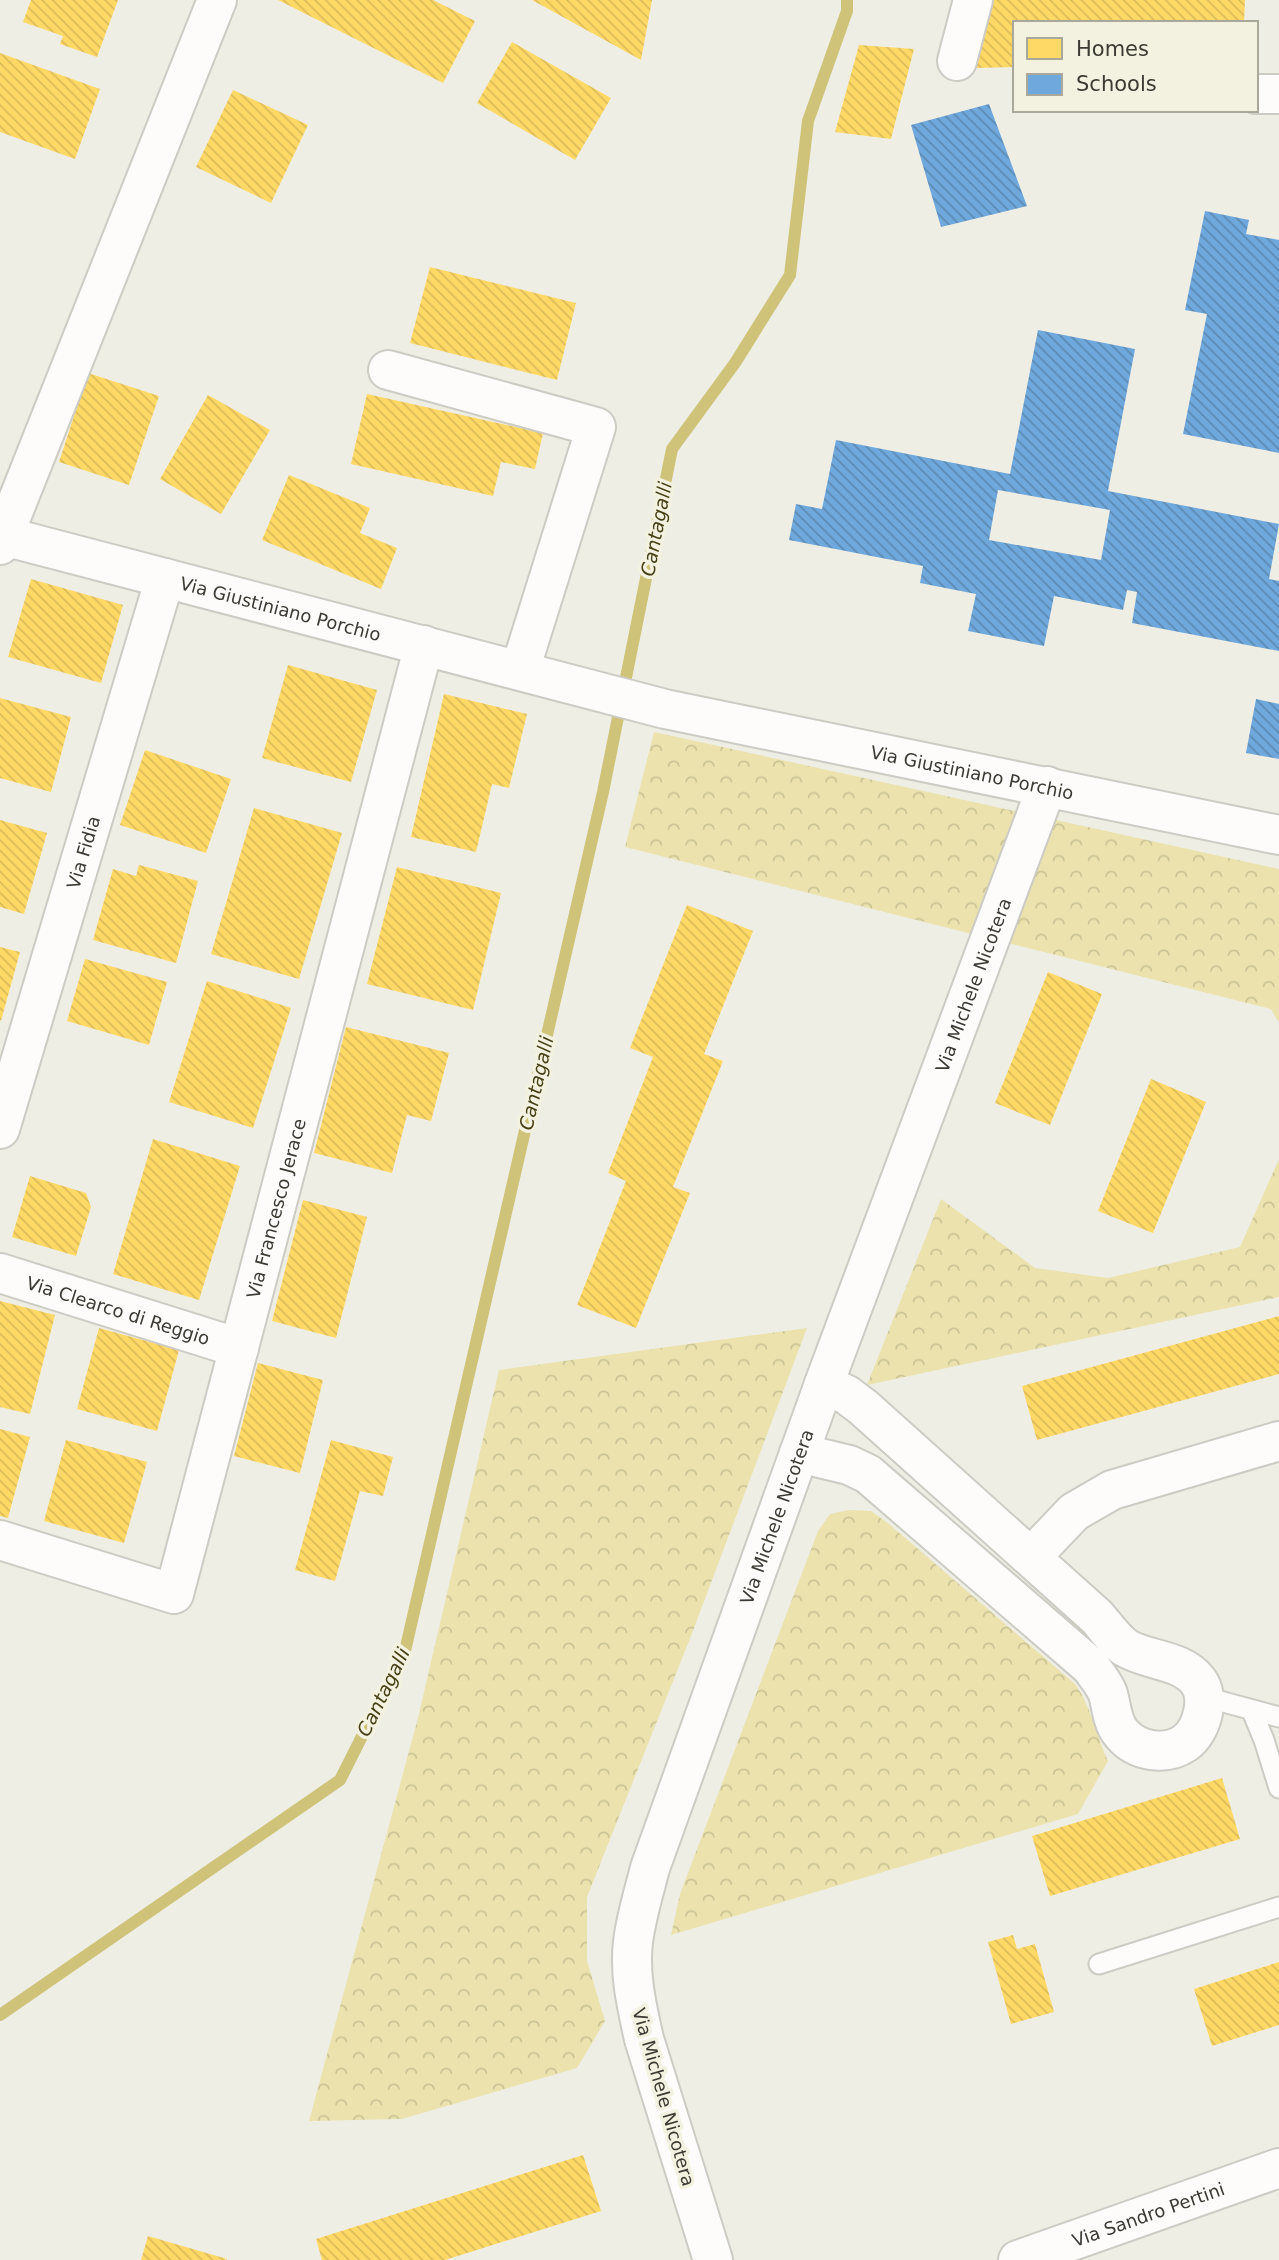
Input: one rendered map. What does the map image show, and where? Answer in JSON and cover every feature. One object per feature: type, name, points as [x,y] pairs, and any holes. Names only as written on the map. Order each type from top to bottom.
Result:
[{"type":"street","points":[[1,539],[217,0]]},
{"type":"street","points":[[957,61],[973,0]]},
{"type":"street","points":[[1258,94],[1279,94]]},
{"type":"street","points":[[388,370],[596,426],[520,670]]},
{"type":"street","name":"Via Giustiniano Porchio","points":[[1,539],[165,578],[665,709],[1279,835]]},
{"type":"street","name":"Via Fidia","points":[[0,1129],[165,578]]},
{"type":"street","name":"Via Francesco Jerace","points":[[0,1540],[174,1594],[424,645]]},
{"type":"street","name":"Via Michele Nicotera","points":[[713,2260],[644,2039],[632,1971],[633,1942],[650,1868],[824,1384],[1047,786]]},
{"type":"street","name":"Via Clearco di Reggio","points":[[0,1273],[239,1348]]},
{"type":"street","points":[[799,1453],[849,1465],[868,1474],[1091,1667],[1107,1693],[1115,1723],[1133,1744],[1149,1750],[1168,1750],[1186,1742],[1198,1727],[1205,1697],[1200,1682],[1190,1673],[1125,1647],[1097,1616],[863,1407],[848,1395],[824,1384]]},
{"type":"street","points":[[1031,1557],[1074,1511],[1112,1490],[1279,1441]]},
{"type":"street","name":"Via Sandro Pertini","points":[[1018,2260],[1279,2168]]},
{"type":"lane","points":[[1205,1697],[1279,1717]]},
{"type":"lane","points":[[1252,1711],[1279,1788]]},
{"type":"lane","points":[[1098,1964],[1279,1907]]},
{"type":"green space","points":[[654,732],[1279,869],[1279,1023],[1271,1009],[625,847]]},
{"type":"green space","points":[[1279,1159],[1279,1297],[867,1385],[941,1199],[1035,1268],[1108,1278],[1240,1247]]},
{"type":"green space","points":[[807,1328],[691,1636],[587,1897],[587,1961],[605,2021],[577,2068],[402,2119],[309,2121],[418,1718],[499,1370]]},
{"type":"green space","points":[[849,1510],[871,1511],[889,1524],[1075,1684],[1089,1711],[1108,1761],[1078,1814],[671,1935],[680,1894],[818,1531],[830,1514]]},
{"type":"building: Homes","points":[[31,0],[118,0],[97,57],[60,44],[63,36],[23,22]]},
{"type":"building: Homes","points":[[278,0],[433,0],[475,21],[443,83]]},
{"type":"building: Homes","points":[[532,0],[652,0],[641,60]]},
{"type":"building: Homes","points":[[987,0],[1245,0],[1244,21],[1013,21],[1013,67],[976,68]]},
{"type":"building: Homes","points":[[512,42],[611,98],[575,160],[477,103]]},
{"type":"building: Homes","points":[[859,45],[914,49],[891,139],[835,132]]},
{"type":"building: Homes","points":[[0,53],[100,89],[75,159],[0,132]]},
{"type":"building: Homes","points":[[233,90],[308,125],[271,203],[196,167]]},
{"type":"building: Homes","points":[[430,267],[576,303],[557,380],[410,343]]},
{"type":"building: Homes","points":[[88,373],[159,396],[129,485],[59,462]]},
{"type":"building: Homes","points":[[367,394],[543,433],[535,469],[501,462],[493,496],[351,464]]},
{"type":"building: Homes","points":[[208,395],[270,430],[221,514],[160,479]]},
{"type":"building: Homes","points":[[289,475],[370,508],[360,533],[397,548],[381,589],[262,540]]},
{"type":"building: Homes","points":[[31,579],[123,605],[101,683],[8,657]]},
{"type":"building: Homes","points":[[288,665],[377,690],[351,782],[262,758]]},
{"type":"building: Homes","points":[[444,694],[527,714],[509,788],[492,784],[476,852],[411,837]]},
{"type":"building: Homes","points":[[0,698],[71,717],[51,792],[0,778]]},
{"type":"building: Homes","points":[[145,750],[231,779],[206,853],[120,825]]},
{"type":"building: Homes","points":[[254,808],[342,833],[299,979],[211,954]]},
{"type":"building: Homes","points":[[0,820],[47,833],[24,914],[0,907]]},
{"type":"building: Homes","points":[[139,865],[198,881],[176,963],[93,940],[113,869],[136,876]]},
{"type":"building: Homes","points":[[397,867],[501,893],[473,1010],[367,984]]},
{"type":"building: Homes","points":[[687,905],[753,931],[704,1054],[723,1061],[673,1187],[690,1193],[636,1328],[577,1305],[626,1181],[608,1173],[653,1057],[630,1048]]},
{"type":"building: Homes","points":[[0,947],[20,952],[1,1021],[0,1020]]},
{"type":"building: Homes","points":[[85,959],[167,982],[149,1045],[67,1021]]},
{"type":"building: Homes","points":[[1048,972],[1102,994],[1050,1125],[995,1103]]},
{"type":"building: Homes","points":[[207,981],[291,1008],[253,1128],[169,1102]]},
{"type":"building: Homes","points":[[346,1027],[449,1053],[431,1121],[407,1115],[392,1173],[314,1153]]},
{"type":"building: Homes","points":[[1151,1079],[1206,1102],[1153,1233],[1098,1211]]},
{"type":"building: Homes","points":[[153,1139],[240,1166],[199,1300],[113,1274]]},
{"type":"building: Homes","points":[[30,1176],[86,1193],[91,1207],[76,1256],[12,1237]]},
{"type":"building: Homes","points":[[303,1200],[367,1217],[336,1338],[272,1321]]},
{"type":"building: Homes","points":[[0,1301],[55,1315],[30,1414],[0,1407]]},
{"type":"building: Homes","points":[[1279,1316],[1279,1374],[1037,1440],[1022,1386]]},
{"type":"building: Homes","points":[[99,1328],[179,1350],[157,1431],[77,1409]]},
{"type":"building: Homes","points":[[258,1363],[323,1380],[300,1473],[234,1456]]},
{"type":"building: Homes","points":[[0,1429],[30,1437],[8,1518],[0,1516]]},
{"type":"building: Homes","points":[[66,1440],[147,1462],[124,1543],[44,1521]]},
{"type":"building: Homes","points":[[331,1440],[393,1457],[383,1496],[360,1491],[335,1581],[295,1570]]},
{"type":"building: Homes","points":[[1222,1778],[1240,1839],[1050,1896],[1032,1836]]},
{"type":"building: Homes","points":[[1013,1935],[1017,1949],[1035,1944],[1054,2012],[1011,2024],[988,1942]]},
{"type":"building: Homes","points":[[1279,1962],[1279,2025],[1212,2046],[1194,1989]]},
{"type":"building: Homes","points":[[583,2155],[601,2211],[445,2260],[322,2260],[316,2239]]},
{"type":"building: Homes","points":[[148,2236],[227,2259],[227,2260],[141,2260]]},
{"type":"building: Schools","points":[[989,104],[1027,206],[941,227],[911,125]]},
{"type":"building: Schools","points":[[1205,211],[1249,220],[1246,234],[1279,240],[1279,453],[1183,434],[1207,314],[1185,310]]},
{"type":"building: Schools","points":[[1038,330],[1135,349],[1108,491],[1279,524],[1269,579],[1279,581],[1279,651],[1132,623],[1137,592],[1127,590],[1123,610],[1054,596],[1044,646],[968,631],[976,594],[920,583],[923,566],[789,540],[796,504],[822,509],[836,440],[1010,474]],"holes":[[[998,490],[1110,510],[1101,560],[989,540]]]},
{"type":"building: Schools","points":[[1256,699],[1279,704],[1279,759],[1246,753]]},
{"type":"waterway","name":"Cantagalli","points":[[0,2015],[340,1780],[405,1651],[603,792],[672,449],[735,363],[790,275],[808,121],[847,11],[847,0]]}]
